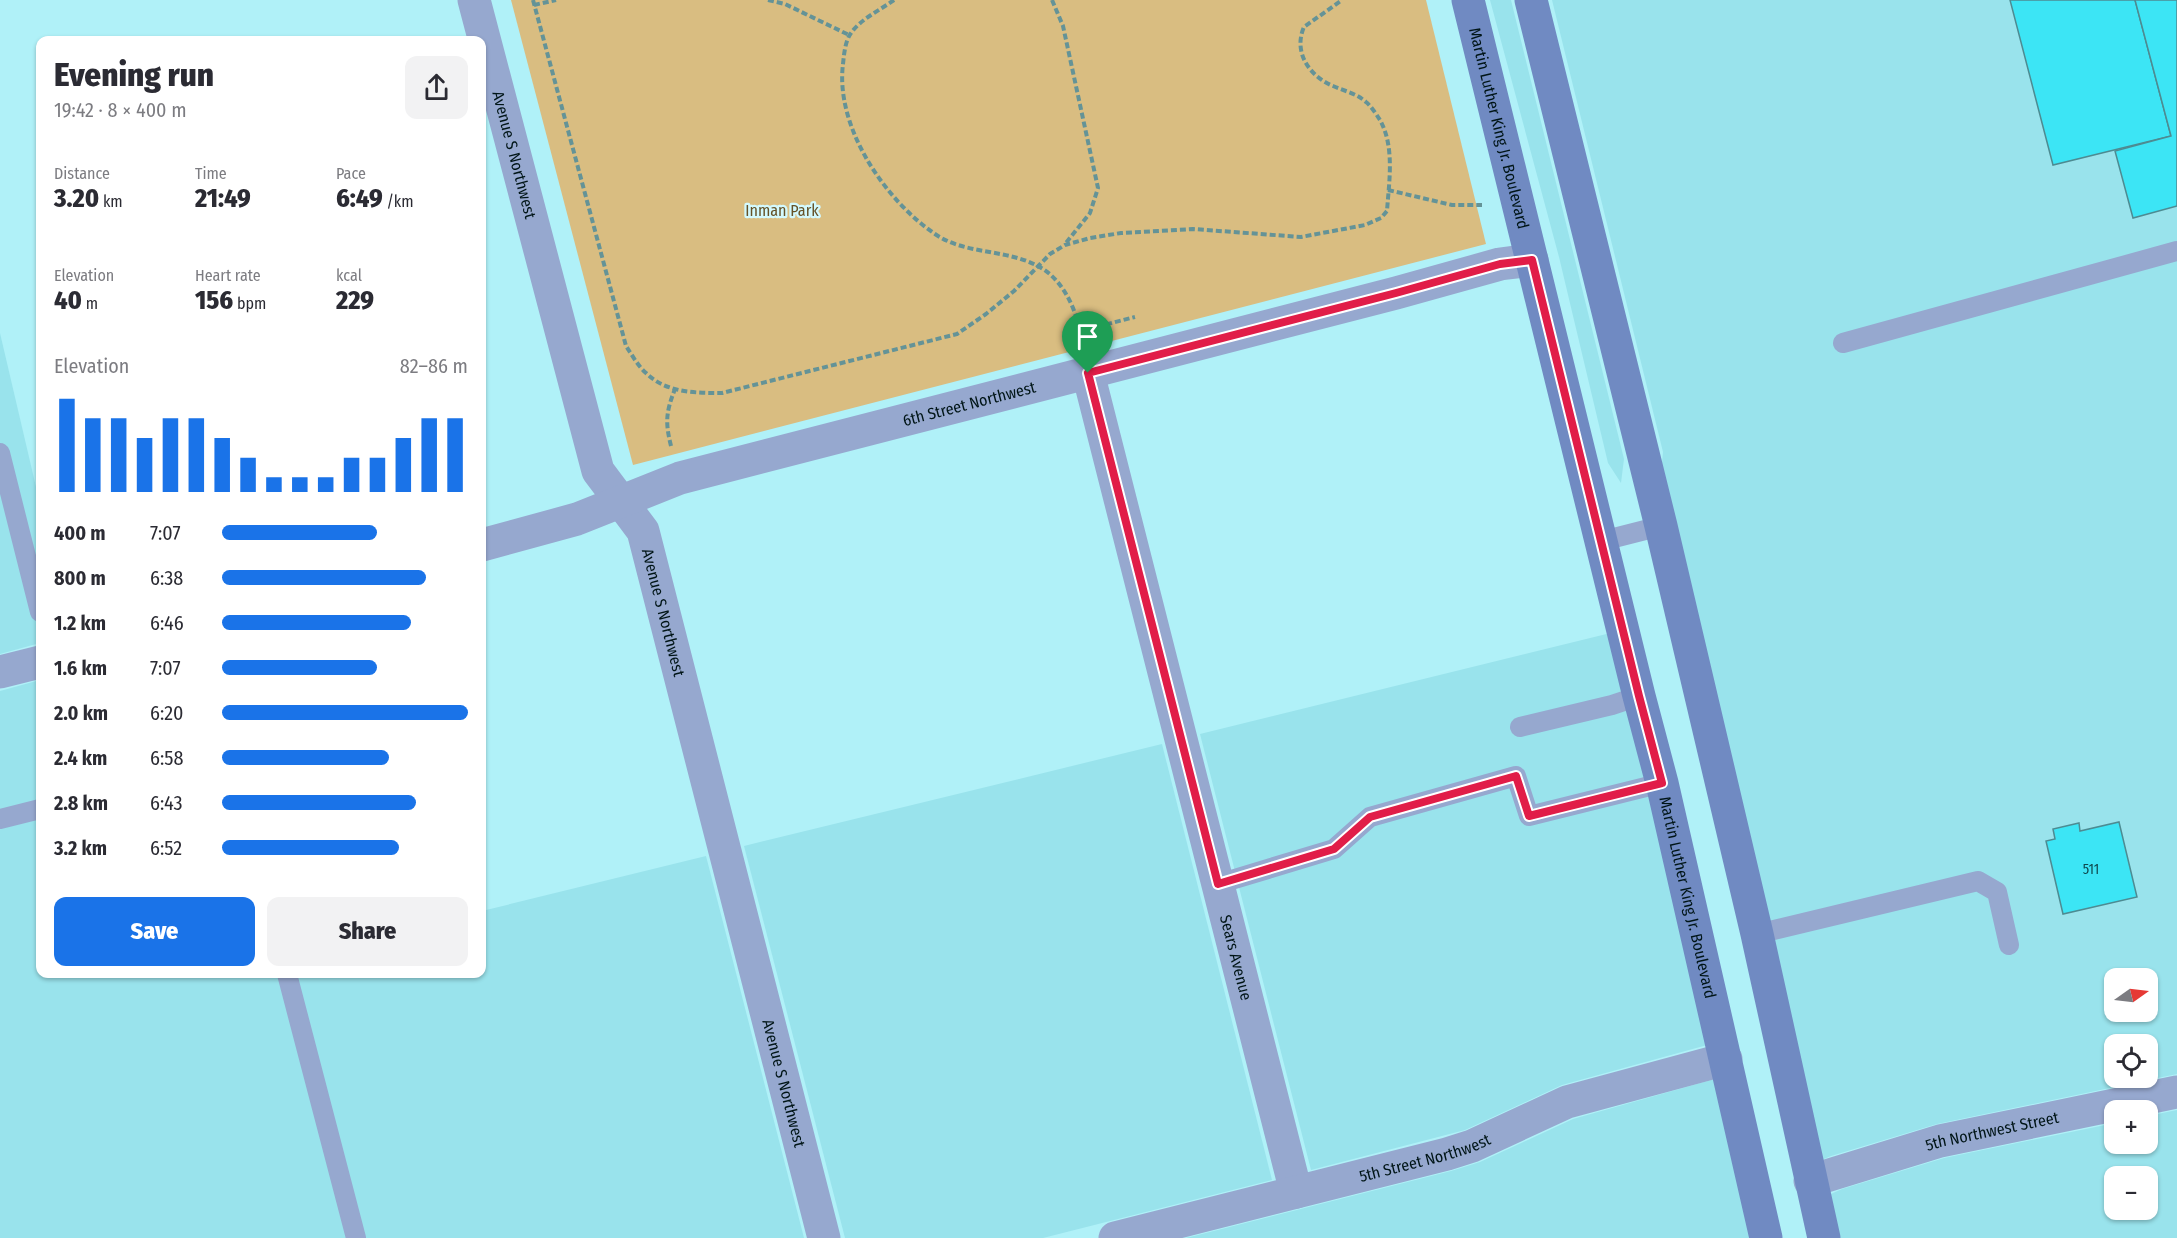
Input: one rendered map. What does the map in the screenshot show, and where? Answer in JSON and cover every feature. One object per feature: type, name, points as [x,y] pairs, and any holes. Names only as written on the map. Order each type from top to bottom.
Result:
[{"type":"main road","name":"Martin Luther King Jr. Boulevard","points":[[1468,0],[1662,783],[1766,1238]]},
{"type":"main road","points":[[1532,0],[1661,526],[1757,934],[1824,1238]]},
{"type":"street","name":"Avenue S Northwest","points":[[474,0],[483,36]]},
{"type":"street","name":"Avenue S Northwest","points":[[486,46],[598,471],[643,531],[824,1238]]},
{"type":"street","name":"6th Street Northwest","points":[[486,544],[577,519],[680,478],[1500,264],[1532,260]]},
{"type":"street","name":"Sears Avenue","points":[[1088,373],[1296,1192]]},
{"type":"street","points":[[0,672],[36,663]]},
{"type":"street","name":"5th Street Northwest","points":[[1114,1238],[1472,1146],[1567,1102],[1726,1059]]},
{"type":"street","name":"5th Northwest Street","points":[[1810,1181],[1940,1141],[2177,1092]]},
{"type":"lane","points":[[1843,343],[2177,251]]},
{"type":"lane","points":[[0,453],[36,596]]},
{"type":"lane","points":[[1602,541],[1661,526]]},
{"type":"lane","points":[[1520,727],[1612,705],[1639,696]]},
{"type":"lane","points":[[1218,884],[1334,849],[1370,817],[1516,776],[1529,816],[1662,783]]},
{"type":"lane","points":[[0,819],[36,809]]},
{"type":"lane","points":[[1757,934],[1978,881],[1996,892],[2009,945]]},
{"type":"lane","points":[[288,978],[356,1238]]},
{"type":"path","points":[[532,0],[626,346],[645,373],[662,385],[699,393],[722,393],[957,334],[1014,291],[1050,254],[1065,245],[1090,238],[1120,233],[1193,229],[1301,237],[1365,225],[1381,218],[1387,211],[1389,144],[1381,121],[1366,102],[1349,91],[1331,86],[1314,74],[1304,61],[1300,47],[1304,27],[1342,0]]},
{"type":"path","points":[[534,6],[556,0]]},
{"type":"path","points":[[768,0],[785,4],[849,34]]},
{"type":"path","points":[[894,0],[862,21],[849,34],[841,79],[846,110],[856,138],[873,170],[906,210],[935,234],[958,245],[1021,259],[1044,269],[1063,289],[1074,309],[1088,373]]},
{"type":"path","points":[[1053,0],[1063,26],[1098,188],[1090,213],[1065,245]]},
{"type":"path","points":[[1388,190],[1452,205],[1482,205]]},
{"type":"path","points":[[1080,331],[1135,317]]},
{"type":"path","points":[[672,450],[667,428],[667,410],[675,389]]},
{"type":"shaded area","points":[[1490,0],[1511,0],[1624,459],[1621,483],[1608,463],[1559,257]]},
{"type":"shaded area","points":[[1552,0],[2177,0],[2177,1074],[2158,1078],[2158,1034],[2104,1034],[2104,1088],[2110,1088],[1937,1124],[1831,1156],[1798,1170],[1655,535],[1663,452]]},
{"type":"shaded area","points":[[0,333],[36,487],[36,644],[0,654]]},
{"type":"shaded area","points":[[1635,627],[1729,1039],[1562,1085],[1465,1130],[1311,1170],[1200,734]]},
{"type":"shaded area","points":[[36,681],[36,978],[486,978],[486,910],[706,856],[804,1238],[0,1238],[0,691]]},
{"type":"shaded area","points":[[1162,744],[1272,1180],[1043,1238],[845,1238],[744,846]]},
{"type":"shaded area","points":[[1736,1073],[1773,1238],[1186,1238],[1451,1171],[1480,1162],[1573,1119]]},
{"type":"shaded area","points":[[2177,1110],[2177,1238],[1814,1238],[1806,1205],[1842,1189],[1944,1158],[2104,1125],[2104,1154],[2158,1154],[2158,1114]]},
{"type":"green space","name":"Inman Park","points":[[511,0],[1426,0],[1486,244],[633,465]]},
{"type":"building","points":[[2010,0],[2135,0],[2171,136],[2053,165]]},
{"type":"building","points":[[2135,0],[2177,0],[2177,206],[2133,218],[2115,151],[2171,136]]},
{"type":"building","points":[[2119,822],[2137,897],[2063,914],[2046,841],[2055,839],[2053,829],[2079,823],[2080,831]]},
{"type":"route","points":[[1532,260],[1662,783],[1633,788],[1529,816],[1516,776],[1370,817],[1334,849],[1218,884],[1088,373],[1500,264],[1532,260]]}]
